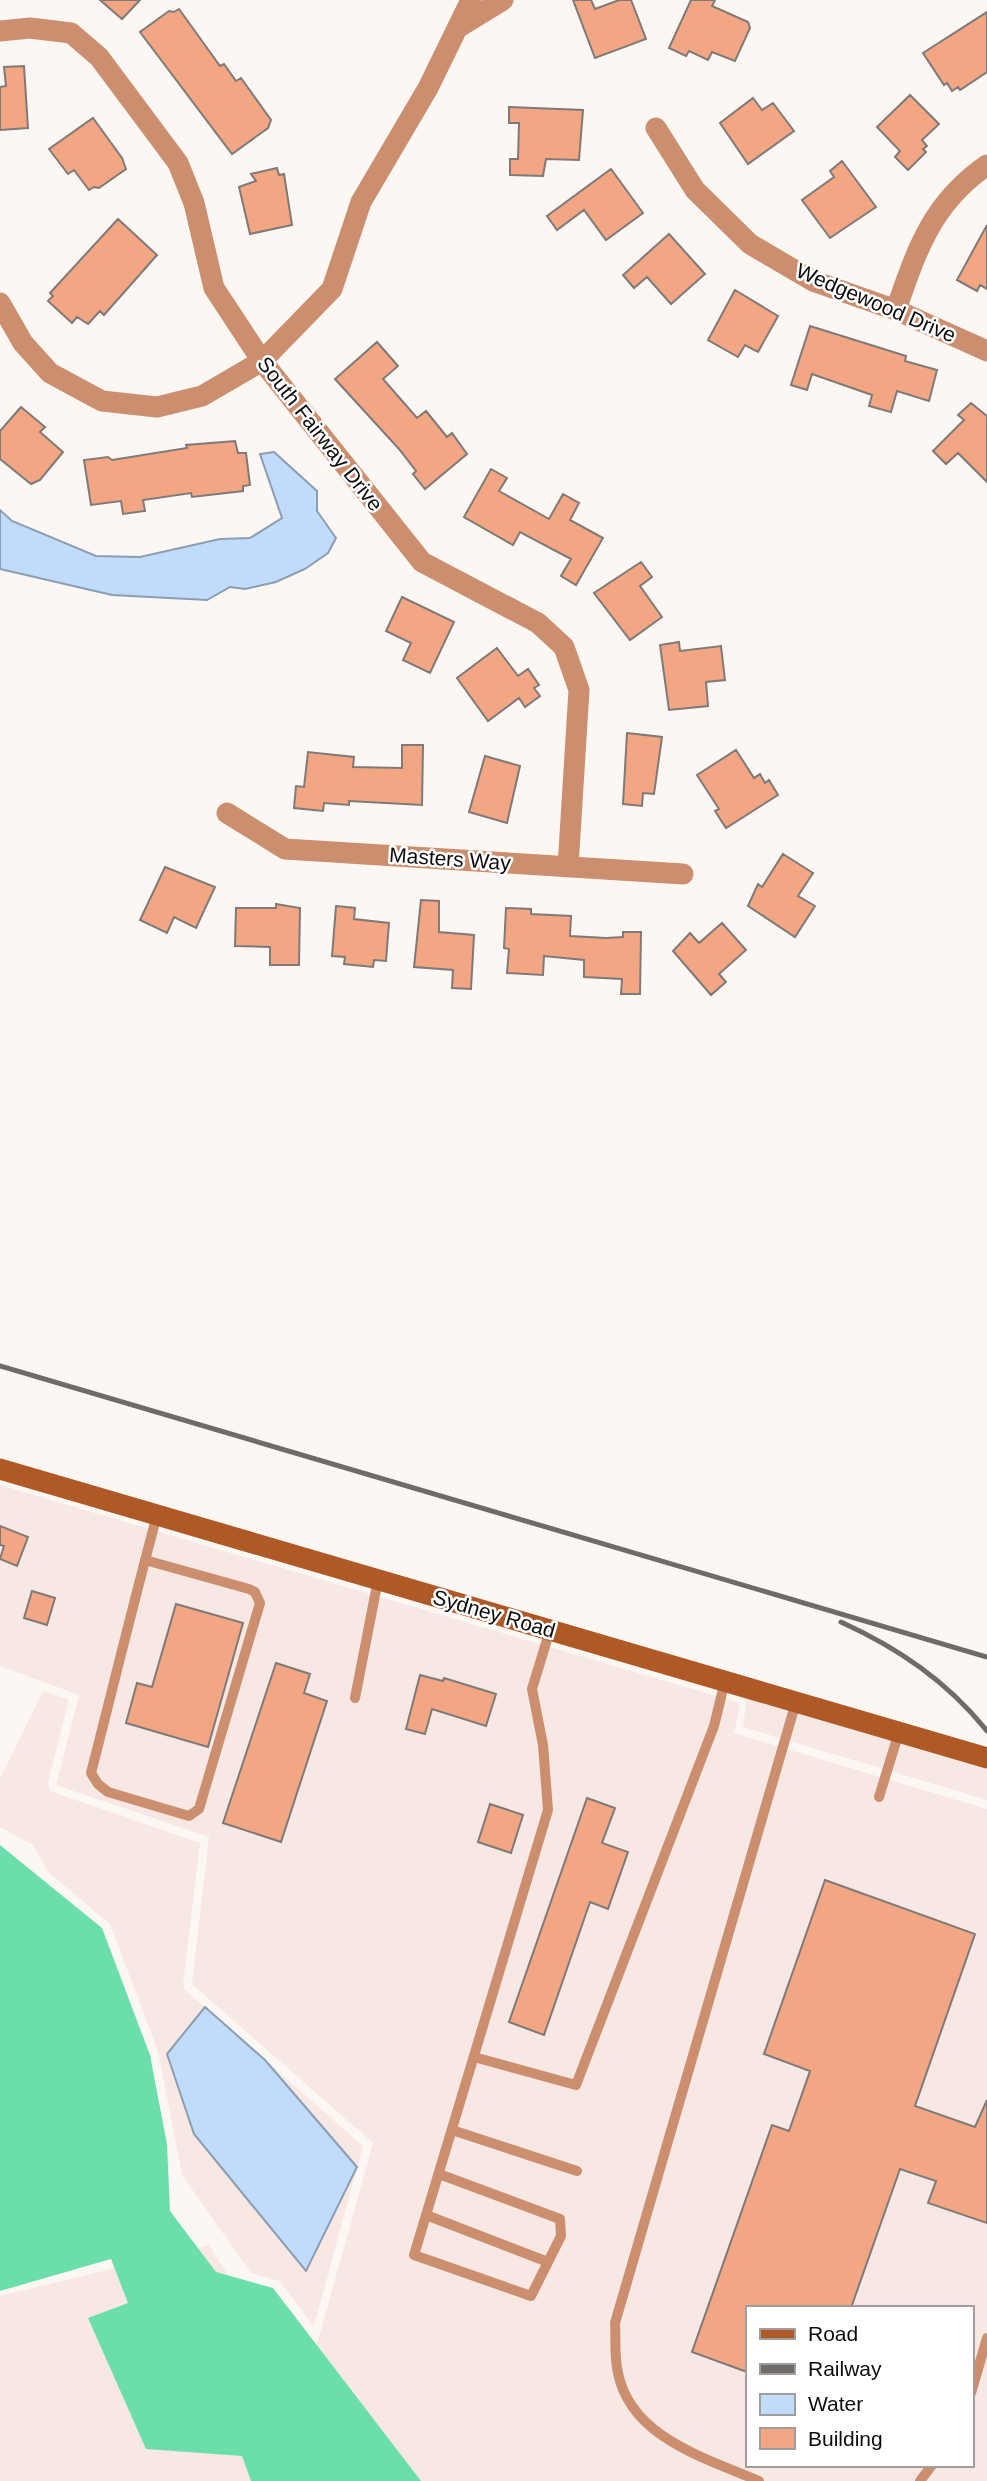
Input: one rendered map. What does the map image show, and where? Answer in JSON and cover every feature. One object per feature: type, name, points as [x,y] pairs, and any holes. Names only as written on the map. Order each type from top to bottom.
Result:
[{"type":"street","points":[[0,303],[23,343],[50,373],[102,401],[157,407],[202,396],[262,362],[332,289],[361,202],[428,88],[471,0]]},
{"type":"street","points":[[459,27],[503,0]]},
{"type":"street","name":"South Fairway Drive","points":[[0,31],[30,28],[71,33],[99,57],[178,163],[194,203],[214,288],[262,362],[422,562],[538,622],[564,647],[579,690],[568,867]]},
{"type":"street","name":"Wedgewood Drive","points":[[656,128],[695,190],[750,244],[813,281],[897,310],[987,351]]},
{"type":"street","points":[[897,310],[920,241],[939,210],[969,178],[987,165]]},
{"type":"street","name":"Masters Way","points":[[227,813],[285,849],[682,874]]},
{"type":"street","name":"Sydney Road","points":[[0,1469],[987,1758]]},
{"type":"lane","points":[[145,1560],[249,1589],[255,1592],[260,1603],[199,1809],[189,1816],[108,1792],[97,1784],[92,1773],[145,1560],[157,1515]]},
{"type":"lane","points":[[355,1698],[378,1580]]},
{"type":"lane","points":[[439,2174],[560,2219],[561,2236],[531,2295],[414,2255],[548,1810],[543,1745],[532,1689],[550,1630]]},
{"type":"lane","points":[[474,2057],[576,2085],[714,1726],[726,1681]]},
{"type":"lane","points":[[759,2481],[653,2431],[632,2407],[618,2373],[615,2323],[796,1702]]},
{"type":"lane","points":[[879,1797],[899,1732]]},
{"type":"lane","points":[[452,2130],[577,2171]]},
{"type":"lane","points":[[426,2215],[548,2262]]},
{"type":"lane","points":[[973,2386],[987,2338]]},
{"type":"shaded area","points":[[0,1485],[740,1703],[734,1733],[987,1809],[987,2481],[414,2481],[315,2352],[373,2143],[192,1984],[209,1837],[56,1785],[79,1695],[0,1666]]},
{"type":"shaded area","points":[[43,1691],[69,1700],[48,1783],[50,1791],[200,1843],[183,1984],[184,1989],[205,2007],[167,2054],[357,2166],[265,2060],[363,2146],[314,2326],[279,2281],[251,2273],[182,2175],[158,2051],[110,1924],[48,1872],[33,1845],[0,1827],[0,1779]]},
{"type":"shaded area","points":[[747,1698],[987,1768],[987,1800],[743,1727]]},
{"type":"shaded area","points":[[209,2245],[358,2481],[0,2481],[0,2296]]},
{"type":"green space","points":[[0,1845],[102,1928],[150,2055],[167,2144],[170,2211],[216,2272],[273,2288],[421,2481],[251,2481],[242,2456],[146,2449],[88,2318],[128,2303],[111,2259],[0,2291]]},
{"type":"water","points":[[274,452],[317,491],[317,511],[336,538],[328,553],[305,569],[276,582],[245,589],[230,587],[207,600],[112,595],[0,569],[0,510],[12,521],[96,556],[140,557],[220,539],[250,538],[282,518],[260,454]]},
{"type":"water","points":[[205,2007],[265,2060],[357,2167],[306,2271],[194,2134],[167,2054]]},
{"type":"building","points":[[100,0],[140,0],[122,19]]},
{"type":"building","points":[[573,0],[591,0],[595,9],[619,0],[631,0],[646,39],[595,58]]},
{"type":"building","points":[[691,0],[715,0],[712,6],[748,22],[750,28],[735,61],[712,52],[708,60],[689,51],[686,56],[669,48]]},
{"type":"building","points":[[179,9],[220,66],[224,64],[236,81],[241,78],[271,120],[268,128],[232,154],[140,32],[169,11]]},
{"type":"building","points":[[987,12],[987,72],[960,90],[958,87],[952,91],[947,83],[944,85],[923,53]]},
{"type":"building","points":[[24,66],[28,128],[0,130],[0,87],[6,86],[4,67]]},
{"type":"building","points":[[910,95],[939,124],[922,140],[927,146],[923,149],[926,152],[908,170],[895,157],[900,151],[877,127]]},
{"type":"building","points":[[753,98],[762,110],[773,103],[794,131],[748,164],[720,123]]},
{"type":"building","points":[[509,107],[583,110],[579,160],[546,159],[543,176],[510,175],[510,159],[518,159],[519,123],[509,123]]},
{"type":"building","points":[[93,118],[122,158],[126,169],[99,188],[89,190],[74,170],[68,174],[49,149]]},
{"type":"building","points":[[842,161],[876,207],[830,238],[802,200],[834,177],[830,171]]},
{"type":"building","points":[[277,168],[279,175],[284,174],[292,225],[250,234],[239,187],[256,181],[251,174]]},
{"type":"building","points":[[611,169],[643,213],[606,240],[584,210],[557,230],[547,216]]},
{"type":"building","points":[[118,219],[157,255],[104,315],[100,311],[88,324],[77,317],[72,323],[48,301],[53,296],[50,293]]},
{"type":"building","points":[[987,225],[987,289],[980,285],[977,291],[957,280]]},
{"type":"building","points":[[669,234],[705,274],[671,304],[647,277],[634,288],[623,275]]},
{"type":"building","points":[[735,290],[778,316],[758,352],[745,345],[738,357],[708,340]]},
{"type":"building","points":[[810,326],[906,356],[905,361],[937,370],[929,401],[897,391],[891,412],[869,406],[872,395],[812,374],[807,390],[791,385]]},
{"type":"building","points":[[377,342],[398,366],[383,379],[417,418],[426,411],[447,437],[452,433],[467,454],[425,489],[413,474],[416,471],[399,449],[335,379]]},
{"type":"building","points":[[971,403],[987,416],[987,482],[958,453],[946,464],[933,451],[964,420],[958,415]]},
{"type":"building","points":[[21,407],[45,427],[40,432],[63,452],[40,480],[31,484],[0,459],[0,431]]},
{"type":"building","points":[[235,441],[238,453],[246,453],[250,485],[243,486],[243,491],[192,497],[191,493],[143,500],[145,511],[123,514],[121,501],[91,505],[84,460],[108,457],[112,460],[187,448],[186,445]]},
{"type":"building","points":[[491,469],[507,478],[499,491],[549,519],[563,494],[579,503],[570,520],[603,538],[576,585],[561,576],[571,559],[520,532],[513,545],[464,517]]},
{"type":"building","points":[[641,562],[652,577],[640,586],[662,617],[630,640],[594,593]]},
{"type":"building","points":[[402,597],[454,622],[430,673],[403,660],[411,643],[386,631]]},
{"type":"building","points":[[679,642],[680,651],[721,646],[725,680],[706,682],[708,706],[669,710],[660,645]]},
{"type":"building","points":[[497,648],[518,676],[528,669],[539,685],[534,688],[540,696],[525,707],[519,698],[488,721],[457,678]]},
{"type":"building","points":[[627,733],[662,737],[654,794],[643,793],[642,806],[623,804]]},
{"type":"building","points":[[402,745],[423,745],[422,805],[349,801],[349,805],[324,803],[323,811],[294,808],[296,786],[304,787],[308,752],[354,757],[353,767],[402,768]]},
{"type":"building","points":[[736,750],[754,778],[760,774],[765,783],[769,780],[778,795],[726,828],[715,811],[719,809],[697,775]]},
{"type":"building","points":[[485,756],[520,766],[507,823],[469,812]]},
{"type":"building","points":[[783,854],[813,873],[798,896],[815,906],[795,937],[748,906],[758,884],[762,887]]},
{"type":"building","points":[[165,867],[215,887],[196,928],[174,917],[167,933],[140,920]]},
{"type":"building","points":[[421,900],[439,901],[439,932],[474,935],[471,989],[452,988],[453,970],[414,967]]},
{"type":"building","points":[[276,904],[300,908],[299,965],[270,965],[270,947],[235,946],[236,908],[276,908]]},
{"type":"building","points":[[336,906],[355,908],[354,919],[389,923],[386,961],[374,960],[373,967],[344,964],[345,957],[332,956]]},
{"type":"building","points":[[506,908],[531,909],[531,914],[571,916],[570,936],[606,938],[623,937],[623,932],[641,932],[640,994],[621,994],[622,979],[584,977],[584,960],[544,956],[543,975],[507,973],[509,949],[504,948]]},
{"type":"building","points":[[722,923],[746,950],[719,974],[726,982],[711,995],[673,951],[690,933],[699,943]]},
{"type":"building","points":[[0,1526],[28,1537],[17,1566],[0,1559],[4,1546],[0,1545]]},
{"type":"building","points":[[32,1591],[55,1598],[47,1625],[24,1618]]},
{"type":"building","points":[[176,1604],[243,1623],[208,1747],[126,1723],[137,1683],[152,1687]]},
{"type":"building","points":[[276,1663],[310,1674],[304,1693],[327,1701],[281,1842],[223,1823]]},
{"type":"building","points":[[420,1675],[443,1681],[444,1678],[496,1694],[486,1726],[432,1709],[425,1734],[406,1729]]},
{"type":"building","points":[[587,1798],[615,1808],[602,1843],[628,1852],[608,1909],[590,1902],[544,2035],[509,2022]]},
{"type":"building","points":[[490,1804],[523,1815],[511,1853],[478,1842]]},
{"type":"building","points":[[825,1880],[975,1934],[915,2106],[975,2127],[987,2100],[987,2223],[928,2203],[936,2181],[900,2169],[852,2306],[746,2306],[746,2372],[692,2352],[772,2125],[789,2131],[810,2071],[764,2054]]},
{"type":"railway","points":[[0,1366],[987,1657]]},
{"type":"railway","points":[[841,1622],[902,1655],[938,1681],[987,1731]]}]
